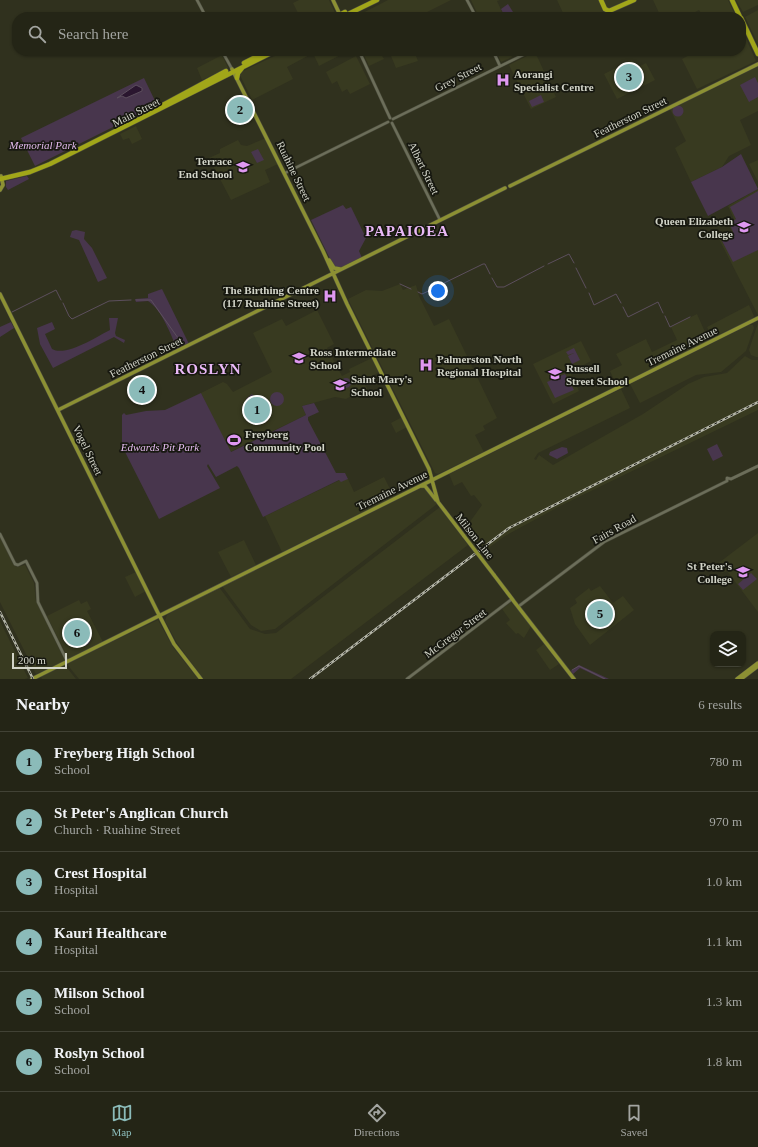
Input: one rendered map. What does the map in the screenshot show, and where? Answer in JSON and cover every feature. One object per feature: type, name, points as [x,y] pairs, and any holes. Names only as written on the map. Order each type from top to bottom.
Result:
[{"type":"highway","points":[[348,12],[370,0]]},
{"type":"highway","points":[[352,12],[377,0]]},
{"type":"highway","points":[[601,0],[608,11],[634,0]]},
{"type":"highway","points":[[732,0],[738,12]]},
{"type":"highway","points":[[746,29],[758,54]]},
{"type":"highway","name":"Main Street","points":[[0,177],[30,172],[50,164],[258,56]]},
{"type":"highway","name":"Main Street","points":[[232,70],[247,65],[265,56]]},
{"type":"highway","points":[[237,78],[239,71],[247,65]]},
{"type":"main road","points":[[332,0],[338,12]]},
{"type":"main road","name":"Featherston Street","points":[[58,410],[334,274],[341,269],[441,221],[505,188],[506,185],[510,186],[758,64]]},
{"type":"main road","name":"Ruahine Street","points":[[232,70],[285,173],[427,465],[432,480]]},
{"type":"main road","points":[[0,177],[3,185],[0,190]]},
{"type":"main road","points":[[326,258],[334,268],[341,269]]},
{"type":"main road","name":"Vogel Street","points":[[0,294],[176,648],[200,679]]},
{"type":"main road","name":"Tremaine Avenue","points":[[32,679],[758,318]]},
{"type":"main road","points":[[427,465],[436,475],[442,475]]},
{"type":"main road","points":[[434,490],[438,480],[448,472]]},
{"type":"main road","points":[[419,487],[428,479],[430,473]]},
{"type":"main road","name":"Milson Line","points":[[432,480],[438,502],[574,679]]},
{"type":"main road","points":[[419,487],[425,486],[438,502]]},
{"type":"main road","points":[[163,622],[165,616],[171,610]]},
{"type":"main road","points":[[740,678],[758,663]]},
{"type":"main road","points":[[740,678],[758,666]]},
{"type":"street","points":[[197,0],[203,12]]},
{"type":"street","points":[[467,0],[473,12]]},
{"type":"street","name":"Ruahine Street","points":[[225,56],[232,70]]},
{"type":"street","points":[[362,56],[390,118],[393,121]]},
{"type":"street","points":[[495,56],[500,66]]},
{"type":"street","name":"Grey Street","points":[[393,121],[521,56]]},
{"type":"street","points":[[388,122],[390,118]]},
{"type":"street","points":[[285,173],[388,122],[393,121]]},
{"type":"street","name":"Albert Street","points":[[393,121],[441,221]]},
{"type":"street","name":"Fairs Road","points":[[519,606],[604,542],[726,481],[728,478],[731,479],[758,466]]},
{"type":"street","points":[[0,534],[16,564],[26,561],[37,583],[39,605],[67,662]]},
{"type":"street","points":[[514,600],[523,603]]},
{"type":"street","name":"McGregor Street","points":[[407,679],[514,600]]},
{"type":"shaded area","points":[[299,0],[329,0],[335,12],[298,12],[293,3]]},
{"type":"shaded area","points":[[388,0],[451,0],[427,12],[365,12]]},
{"type":"shaded area","points":[[471,0],[500,0],[497,1],[502,12],[477,12]]},
{"type":"shaded area","points":[[557,0],[599,0],[605,12],[563,12]]},
{"type":"shaded area","points":[[603,0],[630,0],[609,11]]},
{"type":"shaded area","points":[[653,0],[728,0],[734,12],[700,12],[699,10],[695,12],[659,12]]},
{"type":"shaded area","points":[[736,0],[758,0],[758,5],[743,12]]},
{"type":"shaded area","points":[[758,10],[758,44],[746,19],[746,16]]},
{"type":"shaded area","points":[[746,38],[756,61],[697,89],[682,59],[688,56],[746,56]]},
{"type":"shaded area","points":[[222,56],[228,68],[202,80],[197,68]]},
{"type":"shaded area","points":[[275,56],[307,56],[287,67],[293,79],[252,100],[239,73]]},
{"type":"shaded area","points":[[314,56],[338,56],[319,66]]},
{"type":"shaded area","points":[[356,56],[370,84],[350,94],[347,89],[342,92],[337,81],[332,84],[326,72]]},
{"type":"shaded area","points":[[364,56],[382,56],[384,59],[369,66]]},
{"type":"shaded area","points":[[391,56],[416,56],[418,61],[396,68]]},
{"type":"shaded area","points":[[498,56],[512,56],[512,57],[501,62]]},
{"type":"shaded area","points":[[527,56],[537,56],[556,97],[531,109],[509,65]]},
{"type":"shaded area","points":[[632,60],[636,68],[646,63],[655,80],[617,99],[604,74]]},
{"type":"shaded area","points":[[758,66],[758,111],[740,120],[751,145],[729,156],[722,167],[691,182],[675,148],[686,141],[670,109]]},
{"type":"shaded area","points":[[136,85],[142,88],[142,91],[126,98],[122,96],[117,98]]},
{"type":"shaded area","points":[[136,126],[142,139],[132,144],[129,138],[123,140],[120,134]]},
{"type":"shaded area","name":"Terrace End School","points":[[266,138],[278,164],[265,170],[270,182],[231,200],[209,158],[220,153],[220,149],[238,140],[241,145],[247,146]]},
{"type":"shaded area","points":[[758,160],[758,182],[749,164]]},
{"type":"shaded area","name":"Queen Elizabeth College","points":[[758,189],[758,315],[719,239],[732,232],[728,223],[734,219],[728,206]]},
{"type":"shaded area","name":"Palmerston North Regional Hospital","points":[[400,284],[403,290],[416,285],[419,296],[434,326],[449,319],[497,418],[483,426],[485,430],[475,435],[484,452],[438,474],[435,473],[348,299],[366,290],[382,291]]},
{"type":"shaded area","points":[[749,305],[754,316],[752,319],[712,338],[707,327]]},
{"type":"shaded area","points":[[317,310],[334,344],[327,348],[342,376],[350,372],[349,369],[372,358],[379,372],[363,381],[368,390],[355,397],[353,395],[346,399],[335,397],[302,406],[306,415],[230,452],[201,393],[223,382],[227,384],[233,392],[272,372],[253,333],[282,319],[286,326]]},
{"type":"shaded area","points":[[697,314],[709,341],[617,386],[610,371],[622,365],[616,354],[646,339],[652,352],[677,340],[671,327]]},
{"type":"shaded area","points":[[758,323],[758,357],[756,357],[751,355],[749,350]]},
{"type":"shaded area","points":[[749,325],[753,325],[754,328],[746,351],[721,372],[696,375],[640,403],[630,384]]},
{"type":"shaded area","name":"Russell Street School","points":[[581,341],[591,361],[570,372],[579,391],[553,404],[533,364]]},
{"type":"shaded area","points":[[745,356],[752,360],[758,360],[758,410],[560,506],[505,536],[480,554],[467,536],[465,530],[482,505],[474,495],[471,496],[462,482],[454,486],[449,474],[621,389],[630,408],[538,453],[534,459],[536,460],[539,455],[553,465],[643,414],[688,384],[704,377],[727,373]]},
{"type":"shaded area","points":[[402,417],[407,427],[396,433],[391,423]]},
{"type":"shaded area","points":[[384,477],[394,497],[282,552],[265,516],[340,480],[348,479],[354,492]]},
{"type":"shaded area","points":[[423,487],[437,504],[275,629],[261,631],[251,625],[222,586]]},
{"type":"shaded area","points":[[440,507],[468,545],[291,679],[203,679],[177,643],[165,621],[167,615],[219,587],[250,629],[265,634],[276,633]]},
{"type":"shaded area","name":"St Peter's College","points":[[758,533],[758,612],[727,571],[722,573],[716,565]]},
{"type":"shaded area","points":[[0,537],[13,564],[17,567],[25,565],[34,583],[36,601],[65,661],[36,674],[0,602]]},
{"type":"shaded area","points":[[244,540],[256,565],[231,577],[218,552]]},
{"type":"shaded area","points":[[136,572],[146,591],[135,597],[125,577]]},
{"type":"shaded area","points":[[600,586],[613,603],[623,596],[634,610],[590,645],[575,624],[570,608],[577,603],[575,599],[589,588],[591,591]]},
{"type":"shaded area","points":[[79,600],[81,604],[87,601],[91,609],[87,611],[103,642],[68,659],[47,616]]},
{"type":"shaded area","points":[[511,602],[531,626],[524,638],[518,633],[516,634],[506,623],[510,620],[502,609]]},
{"type":"shaded area","points":[[158,620],[173,647],[198,679],[79,679],[66,663]]},
{"type":"shaded area","points":[[0,621],[28,678],[0,679]]},
{"type":"shaded area","points":[[544,644],[559,664],[550,670],[536,650]]},
{"type":"shaded area","points":[[64,664],[76,679],[42,679],[40,676]]},
{"type":"green space","points":[[508,4],[513,12],[502,12],[501,9]]},
{"type":"green space","points":[[755,77],[758,83],[758,97],[749,102],[740,85]]},
{"type":"green space","name":"Memorial Park","points":[[144,78],[157,105],[35,166],[21,138]]},
{"type":"green space","points":[[541,95],[544,102],[532,107],[529,101]]},
{"type":"green space","points":[[676,106],[680,106],[682,107],[682,115],[676,116],[673,113],[673,109]]},
{"type":"green space","points":[[258,149],[264,160],[257,163],[251,152]]},
{"type":"green space","points":[[741,154],[758,189],[708,216],[691,182],[722,167]]},
{"type":"green space","points":[[27,176],[29,179],[8,190],[6,187],[6,181]]},
{"type":"green space","name":"Queen Elizabeth College","points":[[758,191],[758,250],[733,262],[721,239],[733,232],[729,223],[736,219],[730,207]]},
{"type":"green space","points":[[343,205],[346,209],[351,207],[366,238],[359,251],[362,258],[336,271],[311,220]]},
{"type":"green space","points":[[76,230],[85,232],[84,239],[92,248],[107,278],[98,282],[79,240],[70,237],[72,231]]},
{"type":"green space","points":[[162,289],[189,344],[178,350],[166,323],[153,305],[148,301],[136,302],[135,299],[148,298],[148,294]]},
{"type":"green space","points":[[109,318],[118,318],[115,333],[116,336],[125,340],[124,343],[114,337],[53,368],[40,344],[37,328],[52,322],[55,329],[45,334],[52,349],[58,351],[81,345],[110,330]]},
{"type":"green space","points":[[11,322],[14,328],[0,337],[0,327]]},
{"type":"green space","points":[[574,348],[580,360],[572,364],[568,356],[574,353],[568,355],[566,352]]},
{"type":"green space","points":[[565,374],[574,390],[555,398],[547,382]]},
{"type":"green space","points":[[346,378],[351,383],[346,388],[341,383]]},
{"type":"green space","points":[[277,392],[282,394],[284,399],[282,404],[277,406],[272,404],[270,399],[272,394]]},
{"type":"green space","name":"Edwards Pit Park","points":[[201,393],[231,452],[306,415],[302,406],[314,403],[319,412],[308,417],[308,420],[336,473],[345,473],[348,479],[341,482],[339,480],[263,517],[237,466],[216,477],[208,464],[207,466],[220,488],[159,519],[122,446],[122,415],[124,413],[126,415],[146,411],[165,410]]},
{"type":"green space","points":[[252,394],[256,399],[249,404],[257,400],[258,406],[259,405],[261,409],[253,414],[246,399]]},
{"type":"green space","points":[[717,444],[723,456],[713,461],[707,449]]},
{"type":"green space","points":[[562,447],[567,448],[568,453],[557,459],[549,455],[550,452]]},
{"type":"green space","points":[[751,573],[757,579],[743,590],[738,584]]},
{"type":"green space","points":[[83,630],[90,635],[91,638],[86,645],[83,646],[76,641],[75,638],[80,631]]},
{"type":"green space","points":[[579,665],[609,679],[603,679],[580,668],[573,674],[571,671]]},
{"type":"waterway","points":[[548,264],[569,254],[574,263]]},
{"type":"waterway","points":[[438,286],[483,264],[485,264],[490,274]]},
{"type":"waterway","points":[[492,278],[497,287],[504,287],[544,266]]},
{"type":"waterway","points":[[576,268],[586,288]]},
{"type":"waterway","points":[[400,284],[411,289]]},
{"type":"waterway","points":[[418,292],[422,294],[433,289]]},
{"type":"waterway","points":[[12,312],[56,290],[61,300]]},
{"type":"waterway","points":[[589,293],[594,305],[616,294],[621,303]]},
{"type":"waterway","points":[[63,303],[72,319],[109,301],[131,300]]},
{"type":"waterway","points":[[136,300],[151,300],[183,345]]},
{"type":"waterway","points":[[623,307],[628,317],[658,302],[663,313]]},
{"type":"waterway","points":[[665,316],[670,327],[690,317]]},
{"type":"waterway","points":[[572,670],[579,666],[605,679]]},
{"type":"railway","points":[[310,679],[509,528],[758,402]]},
{"type":"railway","points":[[0,612],[33,679]]},
{"type":"place","name":"Crest Hospital","points":[[629,77]]},
{"type":"place","name":"Aorangi Specialist Centre","points":[[503,80]]},
{"type":"place","name":"St Peter's Anglican Church","points":[[240,110]]},
{"type":"place","name":"Terrace End School","points":[[243,167]]},
{"type":"place","name":"Queen Elizabeth College","points":[[744,227]]},
{"type":"place","name":"The Birthing Centre (117 Ruahine Street)","points":[[330,296]]},
{"type":"place","name":"Ross Intermediate School","points":[[299,358]]},
{"type":"place","name":"Palmerston North Regional Hospital","points":[[426,365]]},
{"type":"place","name":"Russell Street School","points":[[555,374]]},
{"type":"place","name":"Saint Mary's School","points":[[340,385]]},
{"type":"place","name":"Kauri Healthcare","points":[[142,390]]},
{"type":"place","name":"Freyberg High School","points":[[257,410]]},
{"type":"place","name":"Freyberg Community Pool","points":[[234,440]]},
{"type":"place","name":"St Peter's College","points":[[743,572]]},
{"type":"place","name":"Milson School","points":[[600,614]]},
{"type":"place","name":"Roslyn School","points":[[77,633]]},
{"type":"district","name":"PAPAIOEA","points":[[407,231]]},
{"type":"district","name":"ROSLYN","points":[[208,369]]}]
